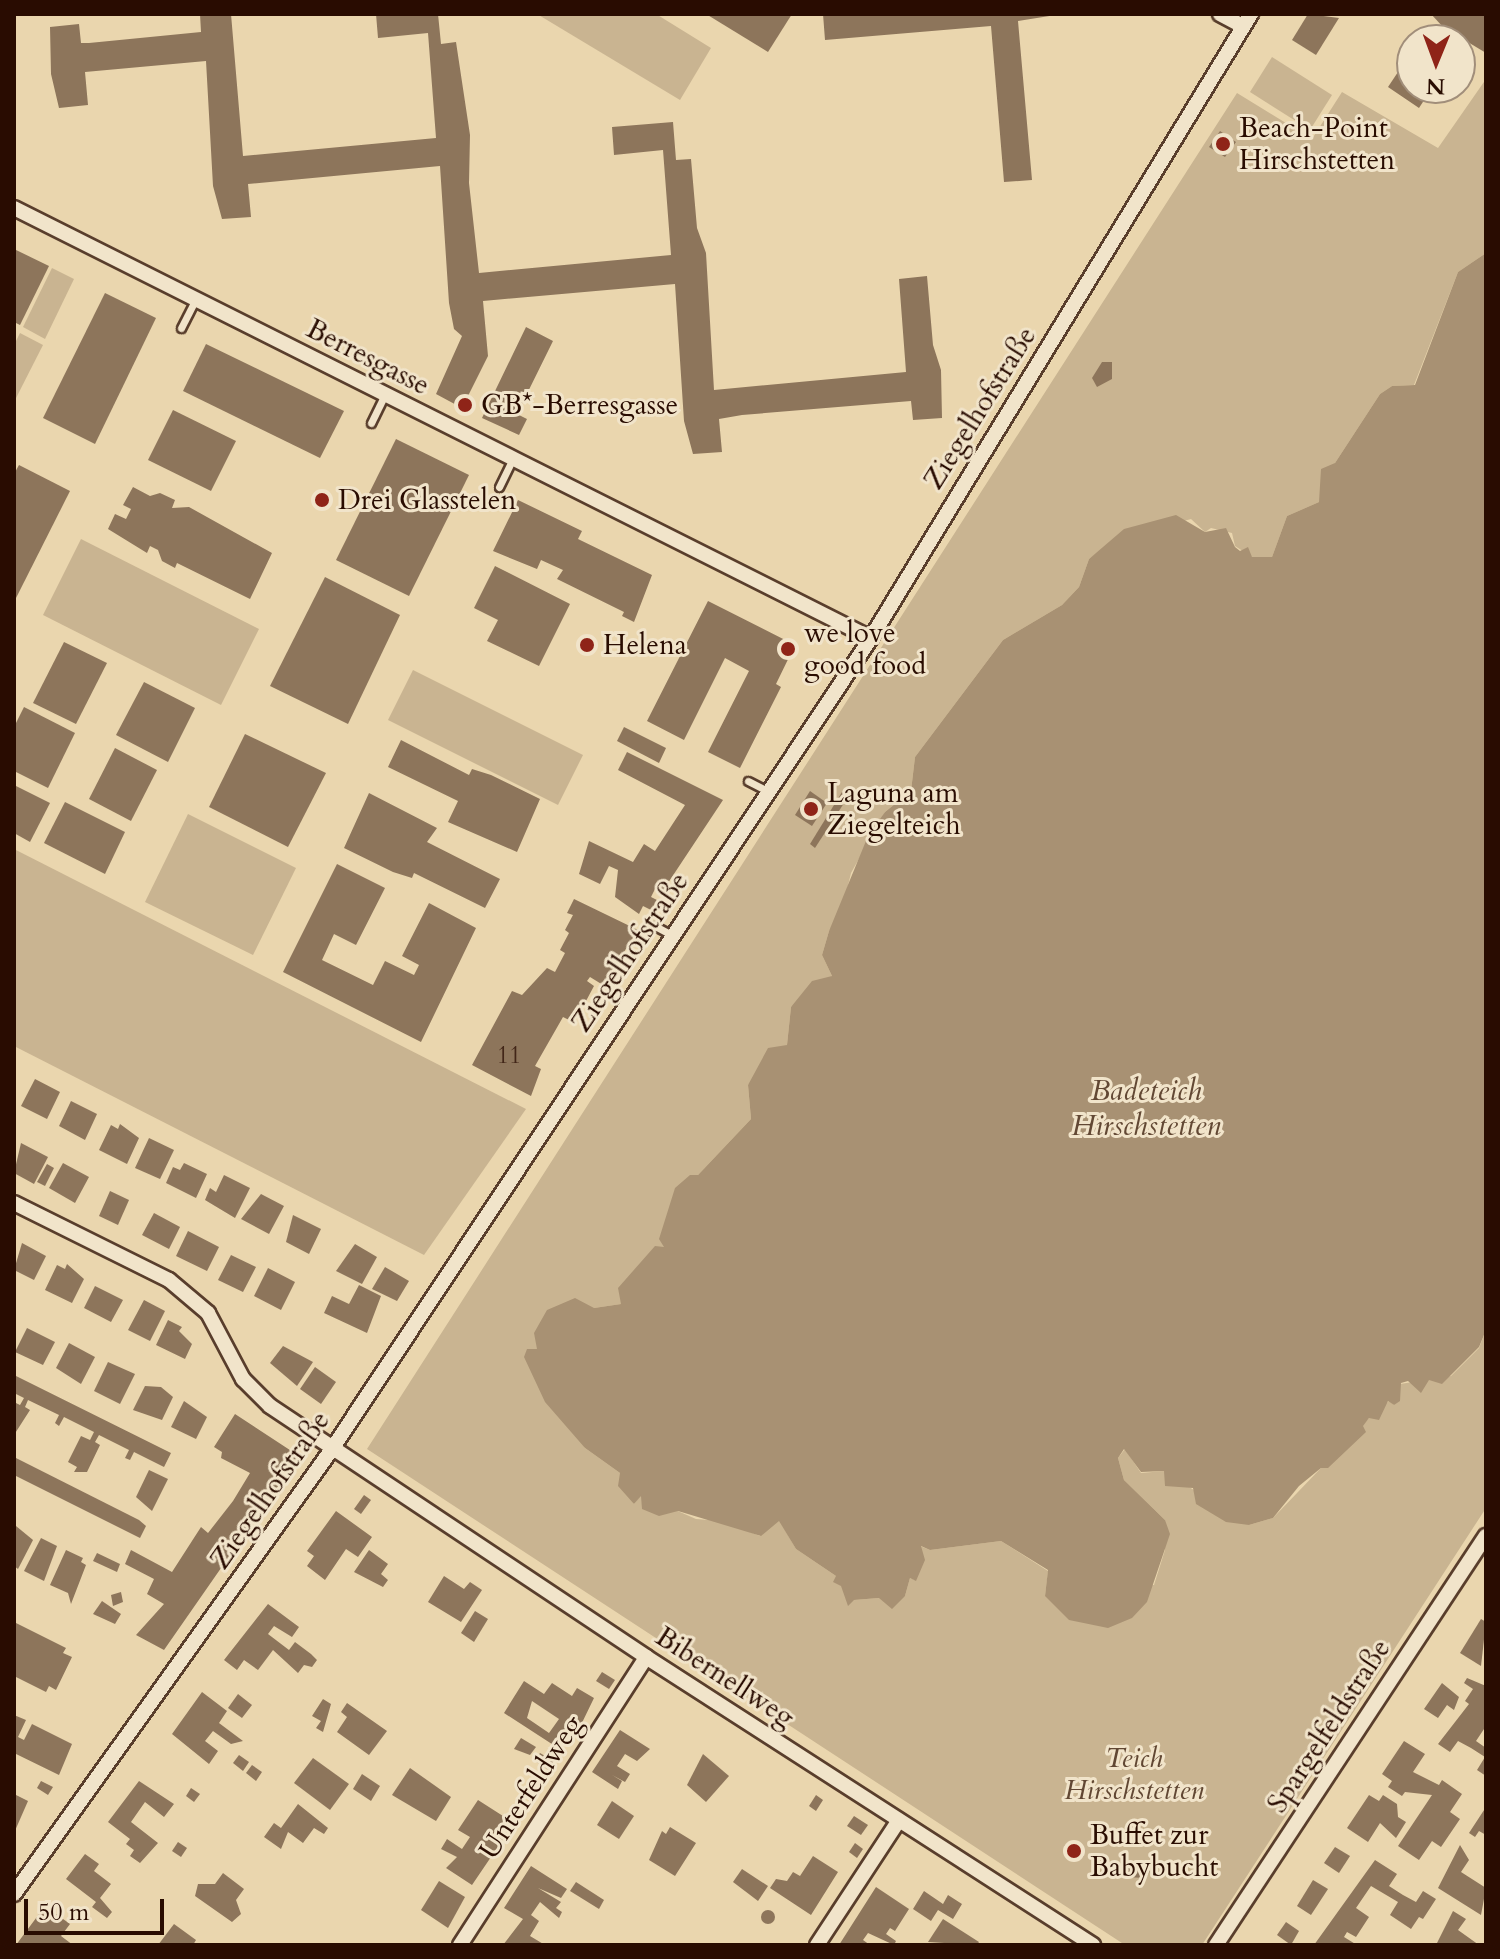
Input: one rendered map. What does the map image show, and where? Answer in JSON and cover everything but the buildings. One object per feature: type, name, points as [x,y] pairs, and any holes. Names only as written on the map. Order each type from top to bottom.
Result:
[{"type":"street","points":[[1220,14],[1247,20]]},
{"type":"street","name":"Ziegelhofstraße","points":[[14,1894],[332,1449],[871,638],[1247,20]]},
{"type":"street","name":"Berresgasse","points":[[14,208],[871,638]]},
{"type":"street","name":"Bibernellweg","points":[[14,1203],[169,1280],[208,1313],[254,1393],[332,1449],[646,1657],[1093,1945]]},
{"type":"street","name":"Spargelfeldstraße","points":[[1216,1945],[1486,1536]]},
{"type":"street","name":"Unterfeldweg","points":[[460,1945],[646,1657]]},
{"type":"street","points":[[817,1945],[899,1820]]},
{"type":"street","points":[[14,1864],[30,1872]]},
{"type":"lane","points":[[181,328],[196,299]]},
{"type":"lane","points":[[371,423],[385,394]]},
{"type":"lane","points":[[499,487],[513,458]]},
{"type":"lane","points":[[748,781],[768,791]]},
{"type":"lane","points":[[655,926],[672,935]]},
{"type":"green space","points":[[537,14],[656,14],[711,48],[680,100]]},
{"type":"green space","points":[[1272,57],[1332,95],[1310,130],[1250,92]]},
{"type":"green space","name":"Teich Hirschstetten","points":[[1486,79],[1486,253],[1458,272],[1414,385],[1392,386],[1380,394],[1335,463],[1319,502],[1287,516],[1272,557],[1252,557],[1235,546],[1232,533],[1211,528],[1205,532],[1191,519],[1113,541],[1089,559],[1079,587],[1062,605],[1003,640],[915,757],[911,791],[885,812],[851,873],[842,910],[829,931],[822,955],[832,976],[791,1007],[787,1045],[748,1085],[751,1119],[698,1175],[665,1248],[621,1304],[594,1308],[537,1349],[527,1349],[585,1448],[620,1473],[634,1504],[641,1495],[696,1519],[722,1521],[760,1536],[779,1520],[796,1549],[836,1576],[854,1600],[905,1596],[910,1578],[915,1580],[920,1546],[930,1550],[1001,1541],[1048,1571],[1045,1596],[1154,1585],[1165,1550],[1165,1520],[1124,1480],[1118,1458],[1125,1449],[1141,1473],[1164,1471],[1249,1525],[1273,1518],[1369,1418],[1389,1401],[1394,1405],[1400,1384],[1451,1376],[1479,1348],[1486,1330],[1486,1508],[1202,1945],[1125,1945],[367,1449],[1237,93],[1312,139],[1342,92],[1438,148],[1469,104],[1476,104],[1476,93]]},
{"type":"green space","points":[[52,268],[74,279],[45,339],[23,327]]},
{"type":"green space","points":[[20,333],[43,345],[14,402],[14,345]]},
{"type":"green space","points":[[81,539],[259,629],[221,705],[43,615]]},
{"type":"green space","points":[[413,670],[583,755],[558,805],[388,720]]},
{"type":"green space","points":[[188,814],[296,868],[253,955],[145,902]]},
{"type":"green space","points":[[14,849],[526,1109],[424,1255],[14,1046]]},
{"type":"water","name":"Badeteich Hirschstetten","points":[[1486,253],[1486,1330],[1479,1347],[1442,1384],[1429,1380],[1421,1393],[1408,1381],[1401,1383],[1400,1401],[1394,1405],[1388,1401],[1379,1420],[1369,1418],[1363,1426],[1366,1432],[1328,1468],[1321,1468],[1299,1486],[1273,1518],[1249,1525],[1226,1522],[1196,1504],[1193,1488],[1165,1486],[1164,1471],[1141,1472],[1124,1449],[1118,1458],[1124,1480],[1165,1520],[1170,1534],[1147,1602],[1132,1618],[1108,1628],[1069,1620],[1045,1596],[1048,1570],[1001,1541],[930,1550],[921,1546],[925,1560],[916,1581],[910,1578],[905,1596],[892,1609],[879,1598],[854,1600],[848,1606],[841,1586],[833,1582],[836,1576],[796,1549],[779,1521],[761,1536],[678,1511],[659,1516],[642,1509],[641,1496],[634,1504],[618,1486],[620,1473],[585,1448],[545,1402],[524,1357],[527,1349],[537,1349],[534,1333],[547,1310],[575,1298],[594,1308],[621,1304],[618,1288],[655,1246],[664,1247],[659,1239],[675,1188],[690,1175],[698,1175],[751,1119],[748,1085],[768,1048],[787,1045],[791,1007],[812,981],[832,976],[822,955],[829,931],[868,836],[885,812],[911,791],[915,757],[1003,640],[1062,605],[1079,587],[1089,559],[1124,529],[1176,515],[1205,532],[1226,528],[1240,551],[1248,547],[1252,557],[1272,557],[1287,516],[1319,502],[1321,469],[1335,463],[1380,394],[1392,386],[1415,385],[1458,272]]},
{"type":"place","name":"Beach-Point Hirschstetten","points":[[1223,144]]},
{"type":"place","name":"GB*-Berresgasse","points":[[465,405]]},
{"type":"place","name":"Drei Glasstelen","points":[[322,500]]},
{"type":"place","name":"Helena","points":[[587,645]]},
{"type":"place","name":"we love good food","points":[[788,649]]},
{"type":"place","name":"Laguna am Ziegelteich","points":[[811,809]]},
{"type":"place","name":"Buffet zur Babybucht","points":[[1074,1851]]}]
